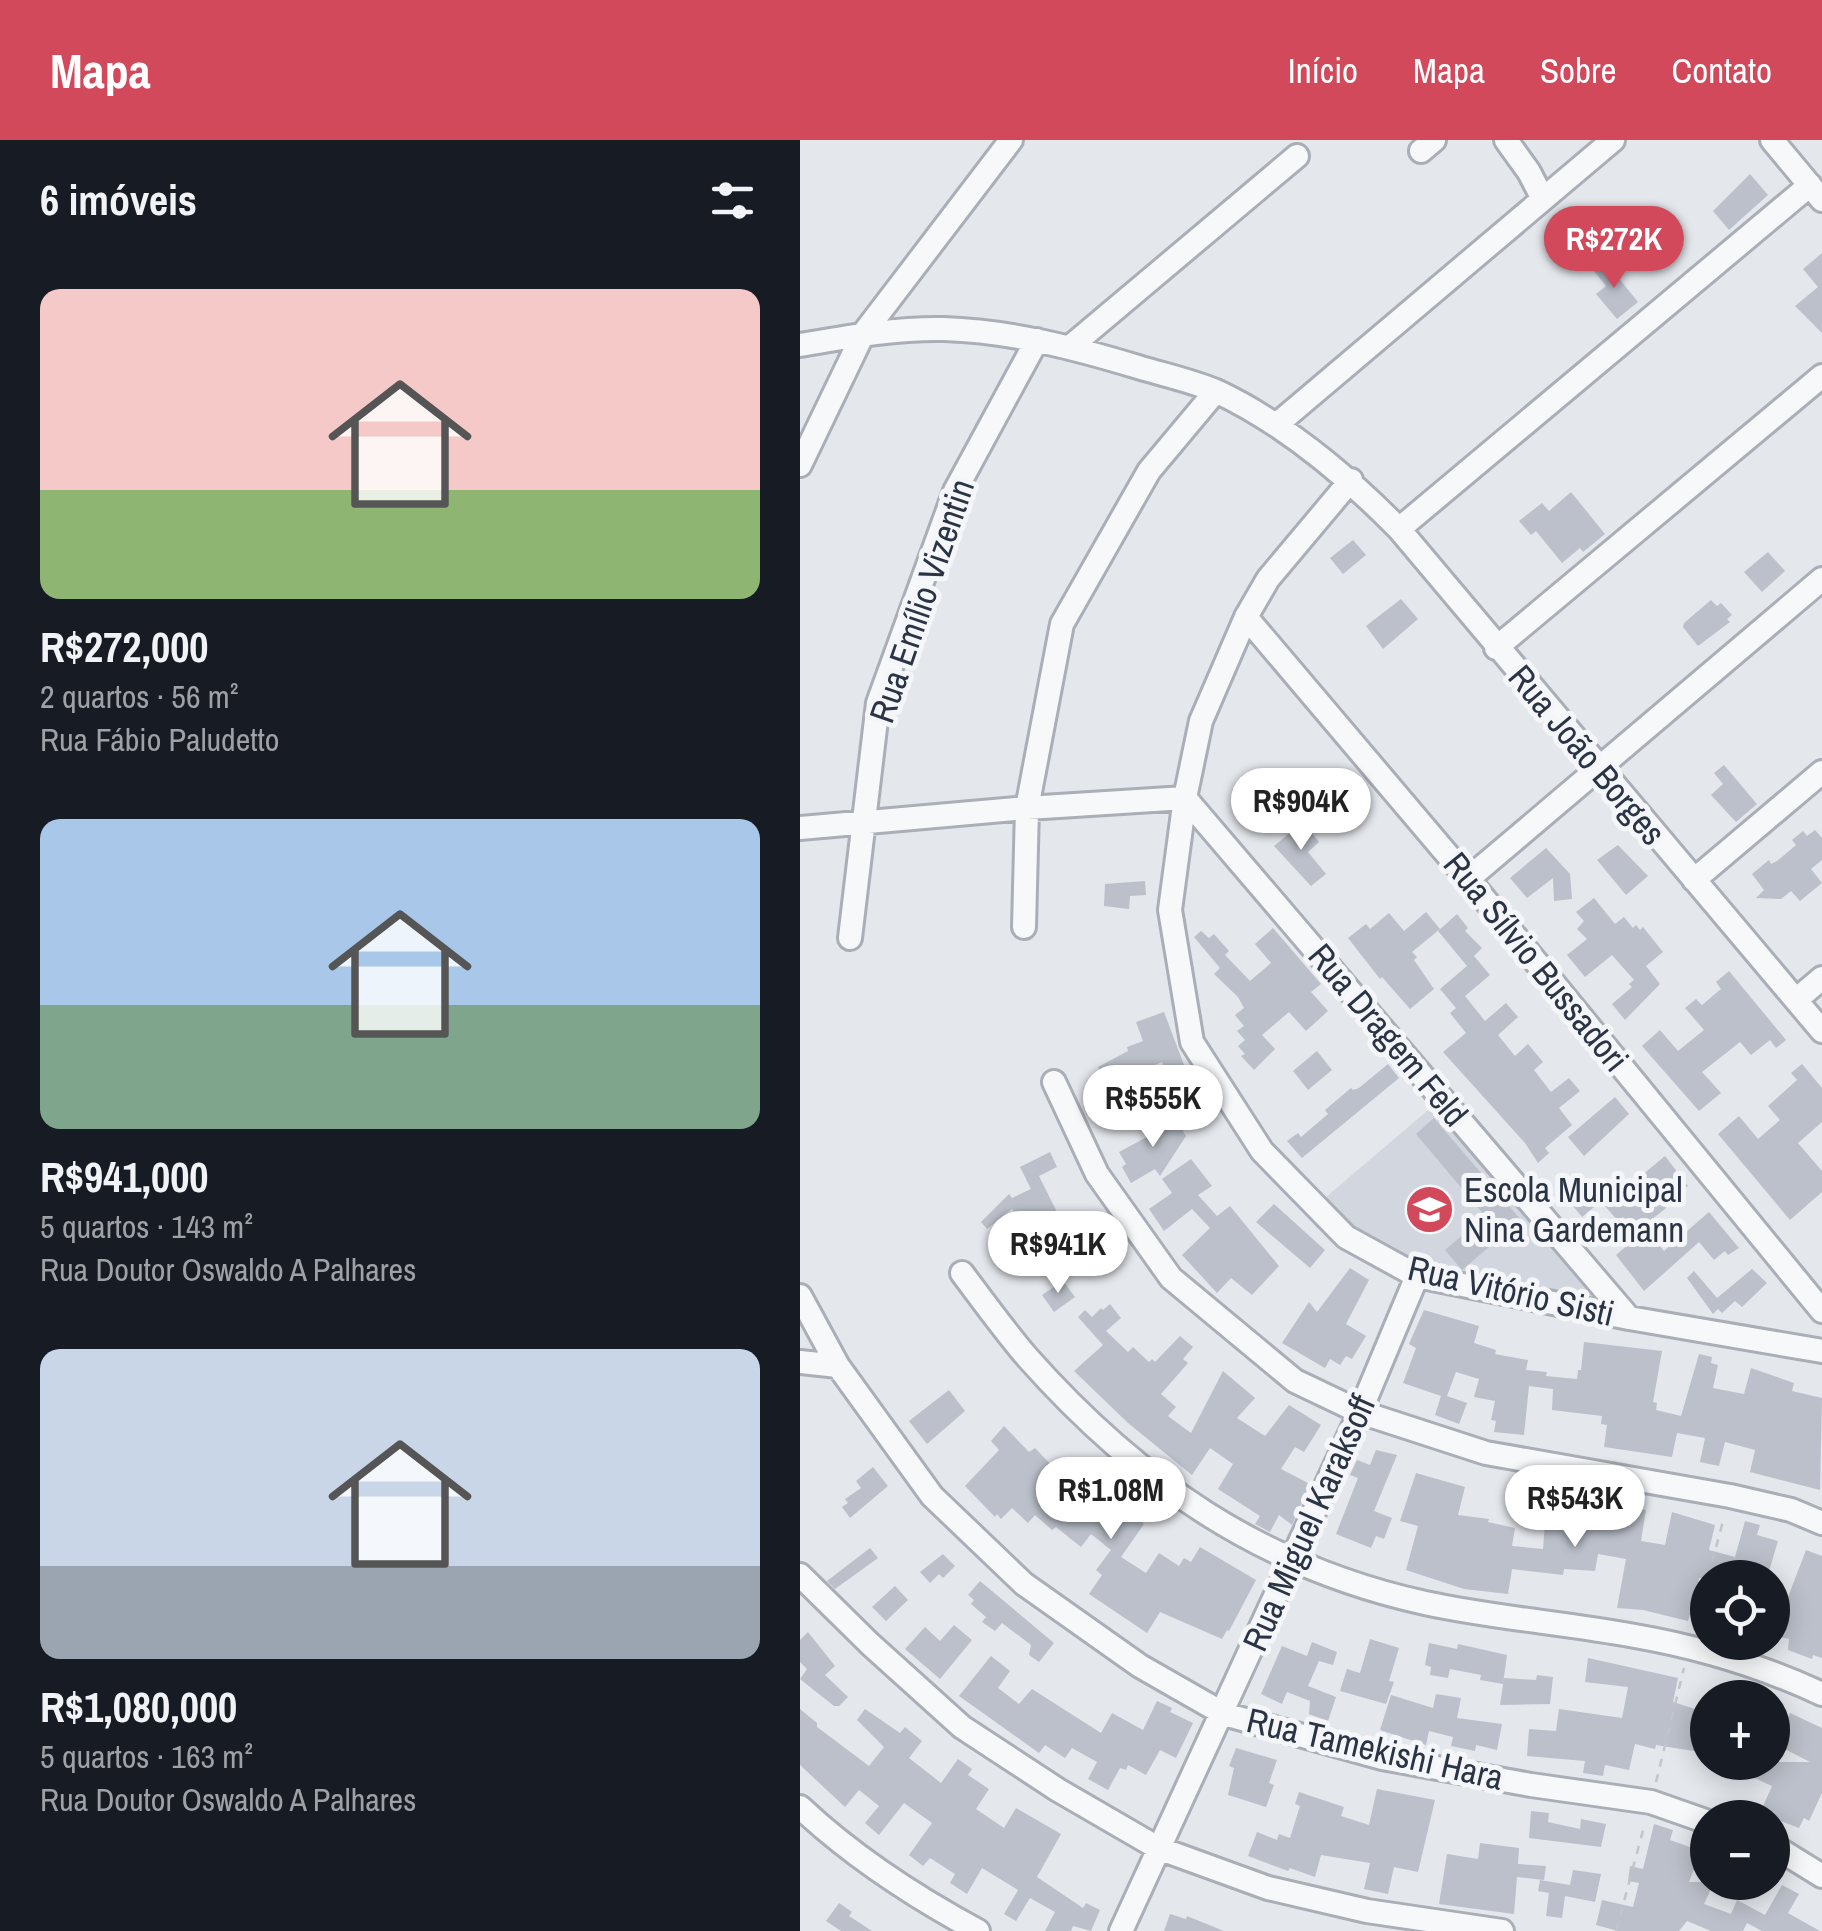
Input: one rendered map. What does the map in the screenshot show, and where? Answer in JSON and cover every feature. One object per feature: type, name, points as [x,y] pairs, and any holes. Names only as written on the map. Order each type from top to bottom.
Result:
[{"type":"street","points":[[800,465],[863,334],[1012,140]]},
{"type":"street","points":[[1506,140],[1543,199]]},
{"type":"street","points":[[1276,425],[1613,140]]},
{"type":"street","points":[[1399,529],[1816,193],[1772,140]]},
{"type":"street","points":[[1070,347],[1296,156]]},
{"type":"street","name":"Rua João Borges","points":[[800,345],[863,334],[944,329],[1036,340],[1216,391],[1276,425],[1351,480],[1399,529],[1822,1032]]},
{"type":"street","name":"Rua Emílio Vizentin","points":[[850,938],[878,703],[955,491],[1036,340]]},
{"type":"street","points":[[1496,648],[1822,376]]},
{"type":"street","points":[[1024,927],[1027,808],[1062,624],[1149,471],[1216,391]]},
{"type":"street","name":"Rua Vitório Sisti","points":[[1351,480],[1268,579],[1246,617],[1201,721],[1170,910],[1192,1042],[1262,1150],[1346,1237],[1417,1276],[1630,1318],[1822,1350]]},
{"type":"street","points":[[1468,879],[1822,579]]},
{"type":"street","name":"Rua Sílvio Bussadori","points":[[1246,617],[1468,879],[1822,1311]]},
{"type":"street","points":[[1694,880],[1822,772]]},
{"type":"street","points":[[800,828],[1186,798]]},
{"type":"street","name":"Rua Dragem Feld","points":[[1186,798],[1630,1318]]},
{"type":"street","points":[[1796,1000],[1822,978]]},
{"type":"street","points":[[1054,1082],[1097,1174],[1172,1278],[1295,1381],[1360,1412],[1486,1453],[1730,1496],[1791,1510],[1822,1523]]},
{"type":"street","points":[[962,1273],[1026,1356],[1116,1448],[1207,1516],[1291,1562],[1424,1603],[1690,1648]]},
{"type":"street","name":"Rua Miguel Karaksoff","points":[[1122,1931],[1224,1714],[1417,1276]]},
{"type":"street","name":"Rua Tamekishi Hara","points":[[800,1296],[838,1366],[932,1496],[1024,1584],[1140,1666],[1224,1714],[1382,1758],[1650,1802],[1690,1816]]},
{"type":"street","points":[[800,1362],[838,1366]]},
{"type":"street","points":[[800,1575],[962,1727],[1058,1790],[1158,1848],[1268,1888],[1367,1911],[1502,1931]]},
{"type":"street","points":[[1727,1660],[1822,1694]]},
{"type":"street","points":[[800,1808],[825,1831],[932,1906],[978,1931]]},
{"type":"street","points":[[1790,1856],[1822,1876]]},
{"type":"path","points":[[1713,1560],[1730,1496]]},
{"type":"path","points":[[1616,1931],[1690,1648]]},
{"type":"shaded area","name":"Escola Municipal Nina Gardemann","points":[[1433,1106],[1593,1294],[1590,1298],[1472,1279],[1404,1258],[1349,1223],[1326,1197]]},
{"type":"building","points":[[1750,174],[1768,195],[1729,230],[1713,211]]},
{"type":"building","points":[[1822,253],[1822,333],[1795,306],[1818,287],[1803,269]]},
{"type":"building","points":[[1604,260],[1638,302],[1617,319],[1596,294],[1606,286],[1593,270]]},
{"type":"building","points":[[1571,492],[1605,534],[1562,563],[1536,531],[1531,535],[1519,521],[1542,503],[1549,511]]},
{"type":"building","points":[[1353,540],[1366,555],[1343,574],[1330,558]]},
{"type":"building","points":[[1768,552],[1785,571],[1762,592],[1744,572]]},
{"type":"building","points":[[1401,599],[1418,619],[1383,649],[1366,626]]},
{"type":"building","points":[[1711,600],[1717,606],[1721,603],[1732,615],[1727,619],[1730,622],[1698,646],[1684,623]]},
{"type":"building","points":[[1724,765],[1757,804],[1736,822],[1711,795],[1723,784],[1714,773]]},
{"type":"building","points":[[1303,822],[1319,842],[1308,852],[1326,874],[1311,886],[1274,846]]},
{"type":"building","points":[[1815,830],[1822,838],[1822,860],[1811,869],[1822,883],[1800,901],[1791,891],[1781,899],[1756,898],[1764,890],[1752,874],[1796,845],[1792,840],[1803,831],[1807,836]]},
{"type":"building","points":[[1618,845],[1648,876],[1626,895],[1597,860]]},
{"type":"building","points":[[1546,848],[1570,874],[1572,899],[1554,901],[1553,878],[1527,898],[1510,878]]},
{"type":"building","points":[[1145,881],[1146,895],[1130,896],[1129,909],[1104,906],[1105,884]]},
{"type":"building","points":[[1594,898],[1615,924],[1624,917],[1633,928],[1643,927],[1663,952],[1646,966],[1660,984],[1625,1020],[1612,1004],[1632,987],[1629,984],[1634,980],[1612,955],[1585,977],[1567,955],[1587,939],[1577,929],[1584,921],[1576,912]]},
{"type":"building","points":[[1426,912],[1440,929],[1412,952],[1434,989],[1410,1009],[1348,938],[1366,924],[1370,929],[1389,913],[1404,931]]},
{"type":"building","points":[[1457,914],[1468,928],[1465,931],[1482,948],[1474,956],[1490,975],[1465,996],[1485,1021],[1506,1003],[1518,1017],[1498,1035],[1515,1056],[1528,1044],[1543,1062],[1534,1070],[1551,1092],[1569,1078],[1580,1091],[1559,1108],[1572,1125],[1545,1148],[1549,1153],[1538,1163],[1525,1143],[1443,1052],[1466,1033],[1450,1013],[1456,1008],[1440,989],[1467,966],[1438,931]]},
{"type":"building","points":[[1273,928],[1321,984],[1311,992],[1328,1011],[1306,1031],[1289,1012],[1262,1035],[1275,1049],[1254,1070],[1241,1056],[1245,1054],[1238,1046],[1245,1040],[1237,1031],[1244,1026],[1235,1015],[1244,1008],[1214,974],[1220,968],[1194,937],[1201,931],[1209,938],[1214,934],[1229,951],[1225,955],[1250,981],[1271,963],[1255,944]]},
{"type":"building","points":[[1729,971],[1786,1040],[1776,1048],[1770,1040],[1751,1055],[1740,1042],[1702,1072],[1721,1093],[1699,1111],[1642,1046],[1660,1030],[1678,1051],[1704,1030],[1685,1008],[1696,999],[1702,1005],[1721,989],[1716,982]]},
{"type":"building","points":[[1164,1012],[1189,1078],[1170,1087],[1162,1062],[1121,1079],[1125,1092],[1119,1094],[1122,1103],[1094,1113],[1086,1091],[1107,1083],[1098,1067],[1143,1041],[1136,1022]]},
{"type":"building","points":[[1317,1051],[1332,1070],[1308,1090],[1293,1071]]},
{"type":"building","points":[[1388,1064],[1399,1078],[1302,1158],[1287,1141],[1298,1133],[1301,1137],[1351,1088],[1359,1088]]},
{"type":"building","points":[[1802,1064],[1822,1088],[1822,1122],[1798,1143],[1822,1171],[1822,1192],[1790,1220],[1718,1134],[1739,1116],[1758,1139],[1780,1120],[1768,1106],[1797,1080],[1791,1073]]},
{"type":"building","points":[[1615,1097],[1629,1114],[1584,1156],[1568,1137]]},
{"type":"building","points":[[1173,1115],[1186,1136],[1160,1176],[1155,1169],[1131,1183],[1119,1152],[1160,1130],[1157,1123]]},
{"type":"building","points":[[1434,1118],[1521,1220],[1462,1270],[1445,1250],[1485,1216],[1416,1134]]},
{"type":"building","points":[[1050,1152],[1057,1167],[1039,1176],[1057,1212],[1066,1226],[1085,1218],[1096,1233],[1076,1246],[1068,1234],[1025,1264],[1014,1248],[1031,1239],[1012,1209],[987,1229],[981,1222],[1009,1194],[1012,1198],[1031,1189],[1020,1167]]},
{"type":"building","points":[[1665,1156],[1688,1186],[1664,1205],[1666,1208],[1651,1220],[1654,1223],[1646,1230],[1664,1251],[1709,1212],[1739,1248],[1728,1255],[1725,1251],[1714,1260],[1699,1242],[1644,1291],[1616,1255],[1639,1236],[1623,1217],[1618,1221],[1605,1206]]},
{"type":"building","points":[[1191,1159],[1212,1186],[1198,1195],[1217,1216],[1230,1206],[1279,1266],[1252,1295],[1231,1278],[1217,1293],[1182,1255],[1210,1228],[1192,1209],[1164,1231],[1149,1209],[1172,1193],[1162,1179]]},
{"type":"building","points":[[1588,1183],[1605,1198],[1582,1217],[1568,1200]]},
{"type":"building","points":[[1274,1204],[1325,1250],[1310,1268],[1256,1222]]},
{"type":"building","points":[[1350,1268],[1369,1280],[1346,1324],[1366,1336],[1352,1359],[1346,1356],[1340,1365],[1330,1359],[1325,1368],[1282,1343],[1309,1302],[1317,1312]]},
{"type":"building","points":[[1752,1269],[1767,1283],[1742,1307],[1735,1301],[1722,1313],[1718,1309],[1713,1314],[1687,1278],[1694,1271],[1717,1298]]},
{"type":"building","points":[[1063,1281],[1075,1297],[1054,1312],[1042,1295]]},
{"type":"building","points":[[1110,1304],[1121,1318],[1106,1331],[1128,1352],[1133,1347],[1149,1362],[1155,1362],[1180,1336],[1193,1347],[1183,1359],[1188,1363],[1161,1394],[1176,1407],[1168,1416],[1191,1433],[1223,1371],[1255,1398],[1237,1418],[1265,1436],[1289,1405],[1321,1425],[1304,1452],[1295,1447],[1281,1469],[1310,1484],[1292,1525],[1279,1515],[1270,1532],[1255,1524],[1260,1516],[1218,1489],[1233,1464],[1210,1448],[1192,1475],[1128,1423],[1074,1371],[1103,1345],[1078,1317],[1085,1310],[1092,1317]]},
{"type":"building","points":[[1424,1310],[1479,1326],[1474,1343],[1496,1350],[1495,1354],[1528,1360],[1526,1370],[1547,1372],[1546,1376],[1577,1379],[1584,1342],[1662,1351],[1653,1402],[1657,1403],[1656,1410],[1681,1416],[1699,1354],[1712,1357],[1711,1363],[1718,1365],[1713,1388],[1744,1394],[1751,1368],[1794,1383],[1792,1391],[1822,1398],[1820,1490],[1750,1472],[1755,1450],[1725,1442],[1719,1466],[1700,1462],[1705,1438],[1677,1433],[1672,1457],[1604,1447],[1607,1425],[1601,1424],[1602,1416],[1552,1410],[1553,1389],[1529,1386],[1524,1435],[1494,1432],[1496,1421],[1491,1420],[1495,1401],[1474,1397],[1479,1379],[1456,1372],[1447,1396],[1467,1403],[1459,1424],[1435,1415],[1441,1396],[1403,1383],[1416,1348],[1409,1344]]},
{"type":"building","points":[[949,1390],[965,1411],[927,1444],[909,1421]]},
{"type":"building","points":[[1004,1426],[1029,1452],[1035,1448],[1054,1468],[1061,1461],[1096,1500],[1109,1485],[1124,1497],[1120,1503],[1144,1524],[1121,1557],[1146,1573],[1159,1553],[1179,1566],[1184,1558],[1191,1562],[1200,1547],[1256,1580],[1222,1639],[1160,1612],[1147,1633],[1089,1594],[1102,1575],[1096,1570],[1111,1550],[1091,1534],[1081,1547],[1035,1515],[1028,1523],[1012,1508],[1001,1519],[997,1514],[995,1517],[965,1486],[999,1450],[991,1441]]},
{"type":"building","points":[[1376,1450],[1397,1455],[1374,1511],[1392,1518],[1384,1539],[1376,1536],[1371,1548],[1336,1534],[1358,1478],[1350,1475],[1357,1460],[1370,1465]]},
{"type":"building","points":[[873,1467],[888,1486],[850,1518],[842,1507],[848,1503],[845,1499],[861,1488],[856,1481]]},
{"type":"building","points":[[1416,1473],[1465,1487],[1458,1515],[1515,1528],[1512,1546],[1543,1549],[1547,1496],[1569,1499],[1568,1514],[1595,1517],[1593,1527],[1618,1530],[1622,1506],[1646,1510],[1641,1541],[1665,1545],[1672,1512],[1715,1525],[1709,1550],[1735,1557],[1745,1521],[1760,1525],[1757,1535],[1778,1541],[1772,1560],[1690,1560],[1688,1621],[1617,1608],[1626,1559],[1598,1554],[1595,1571],[1564,1569],[1563,1575],[1512,1569],[1508,1594],[1464,1589],[1406,1570],[1418,1526],[1400,1521]]},
{"type":"building","points":[[870,1548],[878,1558],[835,1589],[827,1581]]},
{"type":"building","points":[[1806,1550],[1822,1556],[1822,1658],[1813,1655],[1812,1659],[1790,1651],[1790,1592]]},
{"type":"building","points":[[943,1554],[955,1566],[943,1578],[939,1574],[930,1583],[920,1572]]},
{"type":"building","points":[[980,1581],[1054,1643],[1039,1662],[1029,1655],[1031,1645],[1002,1623],[995,1631],[982,1622],[986,1617],[971,1604],[974,1600],[968,1595]]},
{"type":"building","points":[[895,1586],[908,1600],[886,1621],[872,1607]]},
{"type":"building","points":[[954,1625],[972,1640],[940,1679],[905,1649],[925,1627],[940,1641]]},
{"type":"building","points":[[808,1632],[835,1666],[825,1675],[848,1697],[839,1706],[800,1679],[807,1669],[800,1662],[800,1640]]},
{"type":"building","points":[[1370,1639],[1399,1648],[1386,1704],[1340,1691],[1347,1669],[1360,1673]]},
{"type":"building","points":[[1312,1642],[1337,1652],[1333,1665],[1319,1661],[1308,1686],[1336,1697],[1328,1721],[1309,1714],[1310,1701],[1287,1692],[1282,1704],[1261,1694],[1282,1646],[1307,1656]]},
{"type":"building","points":[[1429,1643],[1457,1649],[1458,1644],[1507,1655],[1503,1684],[1450,1669],[1448,1678],[1430,1675],[1431,1667],[1425,1665]]},
{"type":"building","points":[[991,1656],[1010,1671],[998,1688],[1019,1704],[1032,1689],[1101,1733],[1112,1713],[1143,1730],[1157,1701],[1193,1723],[1176,1758],[1160,1750],[1146,1775],[1128,1765],[1126,1770],[1120,1768],[1108,1790],[1088,1779],[1097,1762],[1072,1748],[1065,1758],[1045,1745],[1039,1753],[959,1696]]},
{"type":"building","points":[[1588,1658],[1678,1678],[1673,1702],[1690,1707],[1690,1750],[1635,1744],[1629,1770],[1605,1765],[1603,1776],[1583,1773],[1585,1761],[1527,1756],[1529,1729],[1556,1731],[1559,1709],[1622,1718],[1628,1687],[1585,1682]]},
{"type":"building","points":[[1537,1675],[1553,1677],[1550,1704],[1500,1705],[1504,1678],[1536,1680]]},
{"type":"building","points":[[1436,1694],[1461,1698],[1457,1718],[1502,1724],[1497,1750],[1476,1745],[1475,1751],[1451,1746],[1453,1737],[1429,1731],[1426,1745],[1380,1730],[1391,1695],[1433,1708]]},
{"type":"building","points":[[800,1709],[817,1727],[869,1766],[884,1747],[857,1720],[865,1709],[900,1733],[905,1727],[922,1741],[909,1758],[941,1783],[958,1759],[972,1769],[968,1775],[989,1789],[976,1809],[1004,1828],[1016,1808],[1061,1834],[1037,1877],[1083,1908],[1086,1903],[1100,1910],[1091,1931],[1073,1926],[1071,1931],[1045,1931],[1055,1912],[1030,1898],[1016,1921],[1004,1914],[1018,1890],[982,1868],[967,1894],[950,1883],[955,1874],[930,1858],[923,1866],[909,1855],[932,1823],[904,1803],[879,1835],[865,1823],[879,1806],[859,1790],[845,1807],[800,1765]]},
{"type":"building","points":[[1790,1713],[1822,1728],[1822,1793],[1809,1821],[1804,1818],[1799,1828],[1790,1825],[1790,1800],[1766,1800],[1772,1786],[1759,1780],[1790,1780],[1790,1762],[1810,1762],[1790,1752]]},
{"type":"building","points":[[1236,1748],[1277,1760],[1266,1807],[1228,1795],[1234,1768],[1229,1766]]},
{"type":"building","points":[[1377,1789],[1435,1800],[1418,1872],[1394,1867],[1388,1894],[1364,1889],[1370,1863],[1321,1855],[1315,1877],[1248,1856],[1257,1832],[1277,1840],[1279,1834],[1290,1838],[1300,1806],[1295,1804],[1299,1792],[1344,1807],[1341,1816],[1369,1825]]},
{"type":"building","points":[[1531,1811],[1549,1813],[1548,1822],[1580,1829],[1581,1819],[1606,1824],[1601,1847],[1529,1838]]},
{"type":"building","points":[[1654,1824],[1673,1830],[1670,1840],[1690,1847],[1690,1900],[1706,1900],[1704,1904],[1731,1914],[1737,1900],[1765,1915],[1774,1900],[1790,1900],[1790,1889],[1799,1894],[1788,1913],[1820,1931],[1762,1931],[1747,1923],[1743,1931],[1711,1931],[1687,1921],[1679,1931],[1618,1931],[1596,1925],[1602,1900],[1633,1907],[1639,1883],[1628,1881],[1630,1866],[1643,1869]]},
{"type":"building","points":[[1480,1843],[1519,1848],[1518,1864],[1546,1866],[1544,1880],[1517,1877],[1514,1914],[1439,1904],[1447,1854],[1478,1859]]},
{"type":"building","points":[[1573,1870],[1601,1874],[1595,1902],[1565,1896],[1562,1918],[1546,1916],[1549,1893],[1538,1891],[1540,1880],[1570,1885]]},
{"type":"building","points":[[839,1903],[852,1912],[849,1916],[872,1931],[841,1931],[826,1921]]},
{"type":"building","points":[[1170,1914],[1186,1919],[1187,1916],[1224,1931],[1164,1931]]},
{"type":"place","name":"Escola Municipal Nina Gardemann","points":[[1429,1210]]}]
